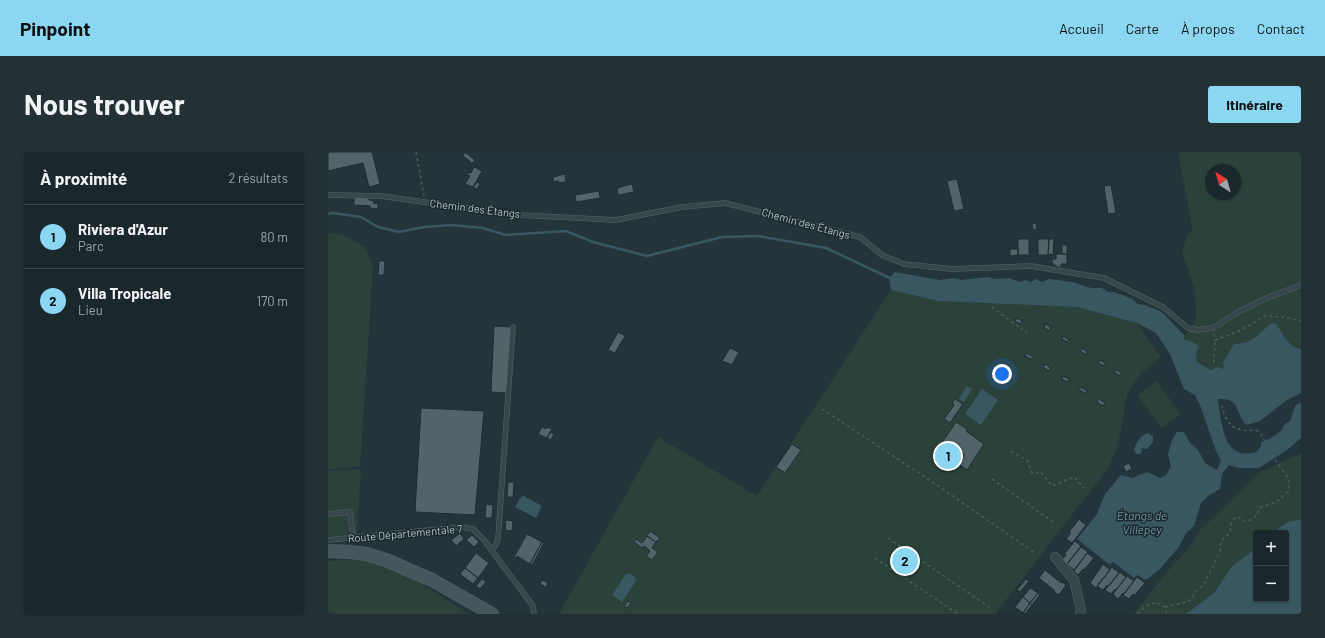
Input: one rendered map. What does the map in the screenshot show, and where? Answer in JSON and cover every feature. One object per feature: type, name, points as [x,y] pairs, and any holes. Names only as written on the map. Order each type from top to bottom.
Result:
[{"type":"main road","name":"Route Départementale 7","points":[[328,551],[350,552],[373,556],[405,568],[432,580],[457,596],[492,614]]},
{"type":"main road","name":"Route Départementale 7","points":[[457,596],[480,614]]},
{"type":"street","points":[[1055,557],[1074,580],[1081,610],[1080,614]]},
{"type":"lane","name":"Chemin des Étangs","points":[[328,195],[380,196],[519,214],[616,220],[682,207],[725,202],[860,237],[882,255],[904,264],[952,269],[1032,266],[1104,278],[1163,307],[1188,328],[1198,330],[1214,328]]},
{"type":"lane","points":[[1214,328],[1236,313],[1248,307],[1301,285]]},
{"type":"lane","points":[[491,549],[496,546],[498,538],[513,327]]},
{"type":"lane","points":[[328,514],[350,512],[352,537]]},
{"type":"lane","name":"Route Départementale 7","points":[[328,540],[461,527],[473,529],[484,540],[533,606],[534,614]]},
{"type":"path","points":[[416,152],[425,202]]},
{"type":"path","points":[[992,307],[1027,333]]},
{"type":"path","points":[[1214,340],[1237,332],[1265,316],[1284,317],[1301,321]]},
{"type":"path","points":[[1214,328],[1214,363]]},
{"type":"path","points":[[1138,614],[1144,607],[1156,602],[1165,607],[1192,599],[1195,592],[1204,584],[1220,551],[1220,543],[1230,533],[1232,521],[1238,517],[1246,522],[1252,520],[1256,517],[1262,507],[1272,504],[1288,492],[1288,478],[1260,434],[1256,430],[1242,431],[1231,426],[1225,419],[1221,403]]},
{"type":"path","points":[[822,409],[1035,552]]},
{"type":"path","points":[[1011,451],[1027,460],[1032,473],[1041,472],[1052,486],[1074,477],[1084,488]]},
{"type":"path","points":[[992,479],[1056,524]]},
{"type":"path","points":[[888,538],[992,609]]},
{"type":"path","points":[[875,558],[958,614]]},
{"type":"path","points":[[1165,607],[1167,614]]},
{"type":"green space","points":[[1178,152],[1301,152],[1301,349],[1296,348],[1289,343],[1277,324],[1265,328],[1256,338],[1246,343],[1224,369],[1211,370],[1197,362],[1193,342],[1183,339],[1195,321],[1196,313],[1194,286],[1182,253],[1187,235],[1193,231]]},
{"type":"green space","points":[[328,233],[341,234],[365,247],[373,267],[360,467],[328,469]]},
{"type":"green space","points":[[891,290],[938,301],[1077,307],[1137,323],[1161,357],[1141,373],[1127,394],[1118,445],[1109,467],[995,614],[559,614],[658,437],[757,496]]},
{"type":"green space","points":[[1156,381],[1181,414],[1162,428],[1137,395]]},
{"type":"green space","points":[[1301,453],[1301,520],[1290,521],[1276,530],[1253,530],[1253,550],[1232,566],[1214,593],[1186,614],[1134,614],[1165,574],[1187,550],[1201,529],[1261,472]]},
{"type":"green space","points":[[361,469],[357,535],[328,537],[328,471]]},
{"type":"green space","points":[[360,559],[409,575],[468,614],[328,614],[328,561]]},
{"type":"water","name":"Étangs de Villepey","points":[[895,272],[940,280],[954,278],[961,280],[988,277],[995,279],[1009,278],[1020,282],[1025,280],[1031,282],[1035,279],[1042,282],[1049,279],[1072,282],[1091,288],[1102,288],[1108,292],[1114,292],[1133,299],[1137,304],[1145,305],[1162,312],[1185,336],[1183,339],[1193,342],[1199,346],[1196,352],[1197,362],[1211,370],[1217,367],[1224,369],[1223,363],[1234,344],[1247,342],[1272,323],[1277,324],[1289,343],[1296,348],[1301,349],[1301,393],[1287,400],[1260,421],[1246,425],[1234,403],[1225,399],[1218,399],[1219,411],[1226,439],[1229,444],[1238,452],[1250,453],[1256,452],[1261,446],[1261,442],[1271,438],[1281,431],[1284,425],[1290,421],[1295,406],[1301,402],[1301,438],[1287,450],[1259,468],[1239,468],[1229,465],[1222,474],[1220,489],[1208,496],[1201,503],[1194,526],[1187,532],[1178,548],[1160,569],[1146,580],[1137,575],[1134,578],[1113,562],[1110,565],[1077,539],[1097,514],[1105,494],[1121,475],[1132,478],[1147,472],[1160,478],[1165,476],[1171,467],[1168,454],[1172,440],[1177,432],[1184,432],[1190,443],[1198,450],[1205,463],[1217,470],[1221,461],[1195,395],[1184,389],[1170,354],[1156,333],[1137,323],[1077,307],[938,301],[891,290],[889,278]]},
{"type":"water","points":[[967,386],[972,389],[964,402],[959,399]]},
{"type":"water","points":[[982,389],[998,400],[981,425],[965,414]]},
{"type":"water","points":[[1148,433],[1153,437],[1153,442],[1147,449],[1142,448],[1141,454],[1136,454],[1134,450],[1137,442],[1141,437]]},
{"type":"water","points":[[522,495],[542,506],[536,518],[515,507]]},
{"type":"water","points":[[1301,520],[1301,614],[1186,614],[1214,593],[1232,566],[1253,550],[1253,602],[1289,602],[1289,530],[1276,530],[1290,521]]},
{"type":"water","points":[[630,573],[634,576],[636,581],[622,602],[612,595],[625,575]]},
{"type":"building","points":[[328,152],[372,152],[380,184],[369,187],[363,163],[328,171]]},
{"type":"building","points":[[465,152],[475,160],[472,163],[463,156]]},
{"type":"building","points":[[474,167],[482,171],[473,187],[465,184],[470,176],[467,175],[469,172],[471,173]]},
{"type":"building","points":[[565,174],[566,182],[554,182],[553,177]]},
{"type":"building","points":[[957,179],[964,209],[954,211],[947,181]]},
{"type":"building","points":[[477,182],[480,184],[477,189],[473,187]]},
{"type":"building","points":[[632,184],[634,192],[618,195],[617,188]]},
{"type":"building","points":[[1111,185],[1116,213],[1108,214],[1104,186]]},
{"type":"building","points":[[599,191],[600,198],[576,202],[575,195]]},
{"type":"building","points":[[354,197],[369,198],[369,200],[374,201],[373,203],[378,204],[378,209],[370,208],[370,206],[354,205]]},
{"type":"building","points":[[1036,223],[1037,229],[1033,230],[1032,224]]},
{"type":"building","points":[[1018,239],[1029,239],[1029,255],[1018,255]]},
{"type":"building","points":[[1038,239],[1049,239],[1048,255],[1038,255]]},
{"type":"building","points":[[1049,239],[1054,239],[1053,255],[1048,254]]},
{"type":"building","points":[[1062,245],[1067,245],[1067,254],[1062,254]]},
{"type":"building","points":[[1010,249],[1018,249],[1018,255],[1010,256]]},
{"type":"building","points":[[1056,254],[1067,254],[1067,264],[1061,264],[1061,268],[1052,263],[1052,259],[1056,259]]},
{"type":"building","points":[[379,261],[385,261],[384,275],[378,275]]},
{"type":"building","points":[[1017,318],[1022,321],[1020,324],[1015,321]]},
{"type":"building","points":[[1046,324],[1051,328],[1049,331],[1044,327]]},
{"type":"building","points":[[494,326],[511,327],[508,393],[491,392]]},
{"type":"building","points":[[618,332],[625,336],[615,353],[608,350]]},
{"type":"building","points":[[1063,336],[1069,340],[1067,342],[1062,339]]},
{"type":"building","points":[[730,348],[739,352],[732,365],[722,361]]},
{"type":"building","points":[[1082,348],[1087,352],[1086,355],[1080,351]]},
{"type":"building","points":[[1027,353],[1033,357],[1031,359],[1025,356]]},
{"type":"building","points":[[1100,360],[1105,363],[1103,366],[1098,362]]},
{"type":"building","points":[[1045,364],[1051,368],[1049,371],[1043,367]]},
{"type":"building","points":[[1116,370],[1122,373],[1120,376],[1114,372]]},
{"type":"building","points":[[1063,376],[1069,379],[1067,382],[1062,379]]},
{"type":"building","points":[[1081,387],[1087,391],[1085,393],[1079,390]]},
{"type":"building","points":[[955,399],[963,404],[950,423],[944,419],[954,405],[952,403]]},
{"type":"building","points":[[1099,399],[1105,403],[1103,406],[1097,402]]},
{"type":"building","points":[[421,408],[484,411],[475,515],[415,512]]},
{"type":"building","points":[[956,422],[967,429],[966,431],[984,444],[967,470],[958,464],[964,455],[943,441]]},
{"type":"building","points":[[542,427],[552,429],[547,438],[538,434]]},
{"type":"building","points":[[550,432],[554,434],[551,440],[547,438]]},
{"type":"building","points":[[792,444],[801,450],[785,473],[776,467]]},
{"type":"building","points":[[1129,463],[1132,469],[1126,472],[1123,466]]},
{"type":"building","points":[[508,482],[514,482],[513,497],[507,497]]},
{"type":"building","points":[[486,504],[493,505],[492,518],[485,518]]},
{"type":"building","points":[[1079,519],[1086,525],[1072,543],[1066,539],[1071,533],[1069,532]]},
{"type":"building","points":[[506,520],[513,521],[512,531],[505,530]]},
{"type":"building","points":[[650,531],[660,538],[656,542],[647,536]]},
{"type":"building","points":[[460,533],[464,539],[456,546],[451,540]]},
{"type":"building","points":[[527,534],[542,542],[530,564],[517,556],[516,558],[514,557]]},
{"type":"building","points":[[472,535],[479,542],[474,547],[466,540]]},
{"type":"building","points":[[647,536],[656,542],[652,548],[658,552],[652,560],[646,556],[650,551],[644,546],[642,548],[634,542],[636,539],[642,543]]},
{"type":"building","points":[[1075,541],[1081,546],[1067,564],[1062,560],[1066,555],[1065,553]]},
{"type":"building","points":[[542,542],[544,543],[532,565],[530,564]]},
{"type":"building","points":[[1081,547],[1088,552],[1074,570],[1067,564]]},
{"type":"building","points":[[901,551],[905,554],[903,557],[908,561],[910,558],[915,562],[909,570],[894,560]]},
{"type":"building","points":[[476,553],[489,563],[478,578],[465,568]]},
{"type":"building","points":[[1087,553],[1094,558],[1078,575],[1074,571]]},
{"type":"building","points":[[1103,564],[1110,570],[1096,588],[1090,583]]},
{"type":"building","points":[[1112,567],[1119,573],[1109,586],[1107,585],[1103,590],[1097,586]]},
{"type":"building","points":[[465,568],[478,578],[473,584],[460,574]]},
{"type":"building","points":[[1045,570],[1061,583],[1062,582],[1066,585],[1059,595],[1039,578]]},
{"type":"building","points":[[1120,572],[1126,577],[1111,594],[1105,590]]},
{"type":"building","points":[[1127,576],[1134,581],[1118,599],[1113,594]]},
{"type":"building","points":[[1137,577],[1145,583],[1135,595],[1133,594],[1129,599],[1123,595]]},
{"type":"building","points":[[482,579],[486,582],[480,589],[476,586]]},
{"type":"building","points":[[1026,579],[1029,581],[1020,592],[1017,590]]},
{"type":"building","points":[[542,580],[548,583],[546,587],[540,584]]},
{"type":"building","points":[[1030,588],[1038,593],[1030,603],[1023,597]]},
{"type":"building","points":[[1038,593],[1040,595],[1032,605],[1030,603]]},
{"type":"building","points":[[1023,597],[1030,603],[1023,613],[1015,607]]},
{"type":"building","points":[[628,601],[631,603],[627,608],[624,606]]},
{"type":"building","points":[[1030,603],[1032,605],[1025,614],[1023,613]]},
{"type":"waterway","points":[[328,214],[333,213],[361,217],[378,227],[399,232],[424,227],[452,225],[482,228],[506,235],[566,231],[593,242],[647,256],[722,237],[758,236],[826,248],[892,279]]},
{"type":"place","name":"Riviera d'Azur","points":[[948,456]]},
{"type":"place","name":"Villa Tropicale","points":[[905,561]]}]
